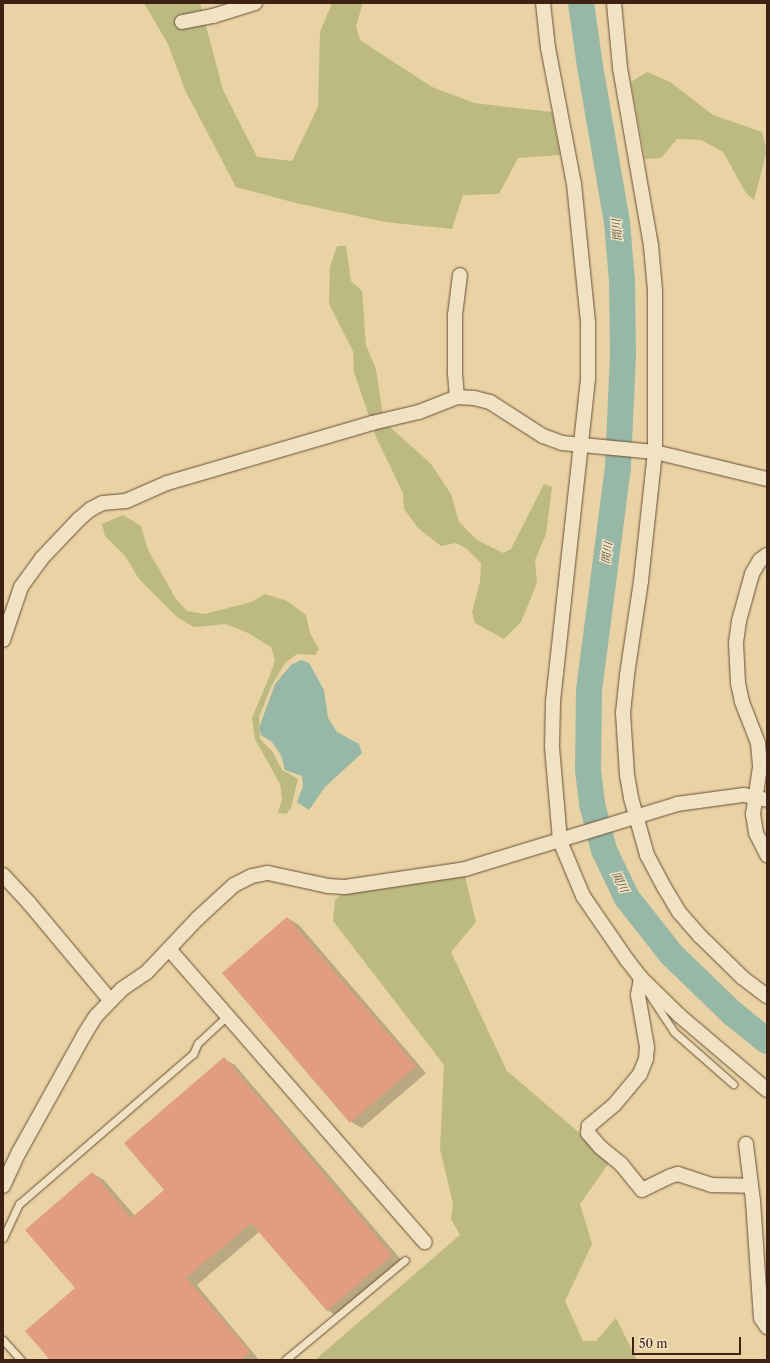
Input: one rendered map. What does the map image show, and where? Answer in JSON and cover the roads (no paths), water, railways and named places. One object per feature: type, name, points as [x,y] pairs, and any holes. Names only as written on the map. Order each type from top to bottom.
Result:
[{"type":"street","points":[[182,22],[213,16],[253,3]]},
{"type":"street","points":[[543,3],[550,55],[574,184],[581,242],[588,337],[588,379],[584,446],[553,701],[552,747],[563,840],[583,896],[627,960],[640,982],[767,1090]]},
{"type":"street","points":[[614,3],[620,68],[651,246],[655,290],[652,452],[623,713],[627,775],[633,819],[647,855],[679,912],[700,936],[738,973],[767,996]]},
{"type":"street","points":[[457,397],[454,372],[455,315],[460,275]]},
{"type":"street","points":[[3,640],[20,587],[42,558],[79,519],[91,510],[104,504],[126,501],[167,483],[372,423],[419,412],[457,397],[474,398],[490,402],[543,436],[562,443],[652,452],[767,479]]},
{"type":"street","points":[[767,555],[760,560],[752,574],[739,621],[736,643],[738,683],[742,702],[758,743],[761,799],[753,814],[756,833],[767,855]]},
{"type":"street","points":[[3,1186],[19,1152],[84,1035],[110,1000],[122,989],[146,973],[197,919],[234,885],[252,876],[268,873],[328,886],[345,887],[466,869],[633,819],[677,804],[744,796],[761,799]]},
{"type":"street","points":[[3,875],[29,903],[110,1000]]},
{"type":"street","points":[[169,949],[425,1242]]},
{"type":"street","points":[[640,982],[638,995],[647,1047],[646,1059],[640,1074],[614,1105],[589,1126],[588,1133],[600,1147],[621,1164],[642,1190],[678,1174],[711,1184],[750,1186]]},
{"type":"street","points":[[746,1144],[753,1208],[761,1318],[767,1327]]},
{"type":"lane","points":[[640,982],[674,1032],[733,1084]]},
{"type":"lane","points":[[3,1238],[19,1204],[193,1054],[198,1043],[227,1016]]},
{"type":"lane","points":[[285,1360],[405,1260]]},
{"type":"lane","points":[[3,1340],[21,1360]]},
{"type":"waterway","name":"間川","points":[[581,3],[590,66],[617,222],[622,282],[623,355],[618,467],[589,691],[588,770],[592,804],[604,850],[627,898],[671,954],[732,1013],[767,1041]]}]
